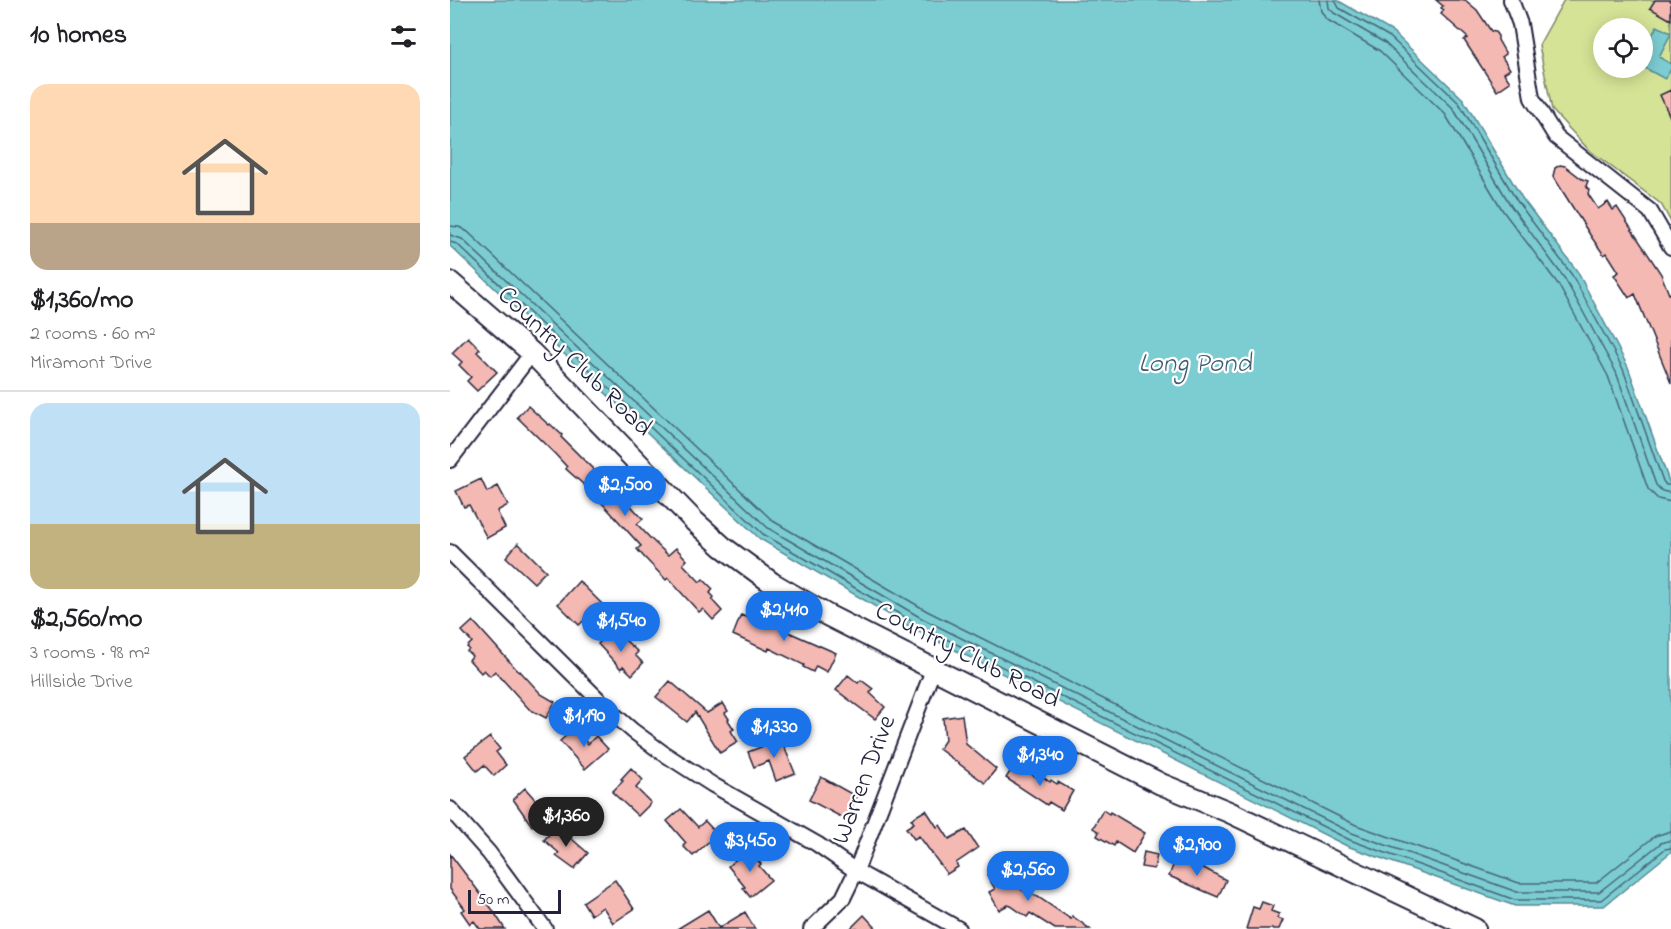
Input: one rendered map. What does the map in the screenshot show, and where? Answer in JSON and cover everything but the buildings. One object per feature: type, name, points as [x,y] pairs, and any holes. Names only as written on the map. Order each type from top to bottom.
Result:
[{"type":"street","points":[[1511,0],[1520,24],[1532,98],[1556,137],[1650,211],[1671,248]]},
{"type":"street","name":"Country Club Road","points":[[450,282],[532,352],[694,521],[723,547],[772,584],[933,670],[1161,784],[1229,812],[1475,929]]},
{"type":"street","points":[[450,460],[532,352]]},
{"type":"street","points":[[450,552],[633,731],[712,785],[817,844],[856,871],[959,929]]},
{"type":"street","name":"Warren Drive","points":[[811,929],[843,898],[856,871],[933,670]]},
{"type":"street","points":[[450,809],[489,853],[545,929]]},
{"type":"green space","points":[[1564,0],[1671,0],[1671,222],[1661,204],[1589,150],[1552,110],[1539,45]]},
{"type":"water","name":"Long Pond","points":[[450,0],[1337,0],[1393,32],[1463,99],[1522,198],[1577,271],[1628,367],[1671,487],[1671,852],[1604,906],[1515,906],[1347,846],[917,631],[760,539],[450,246]]},
{"type":"water","points":[[1657,26],[1671,33],[1659,57],[1671,64],[1671,69],[1665,79],[1653,72],[1653,33]]}]
